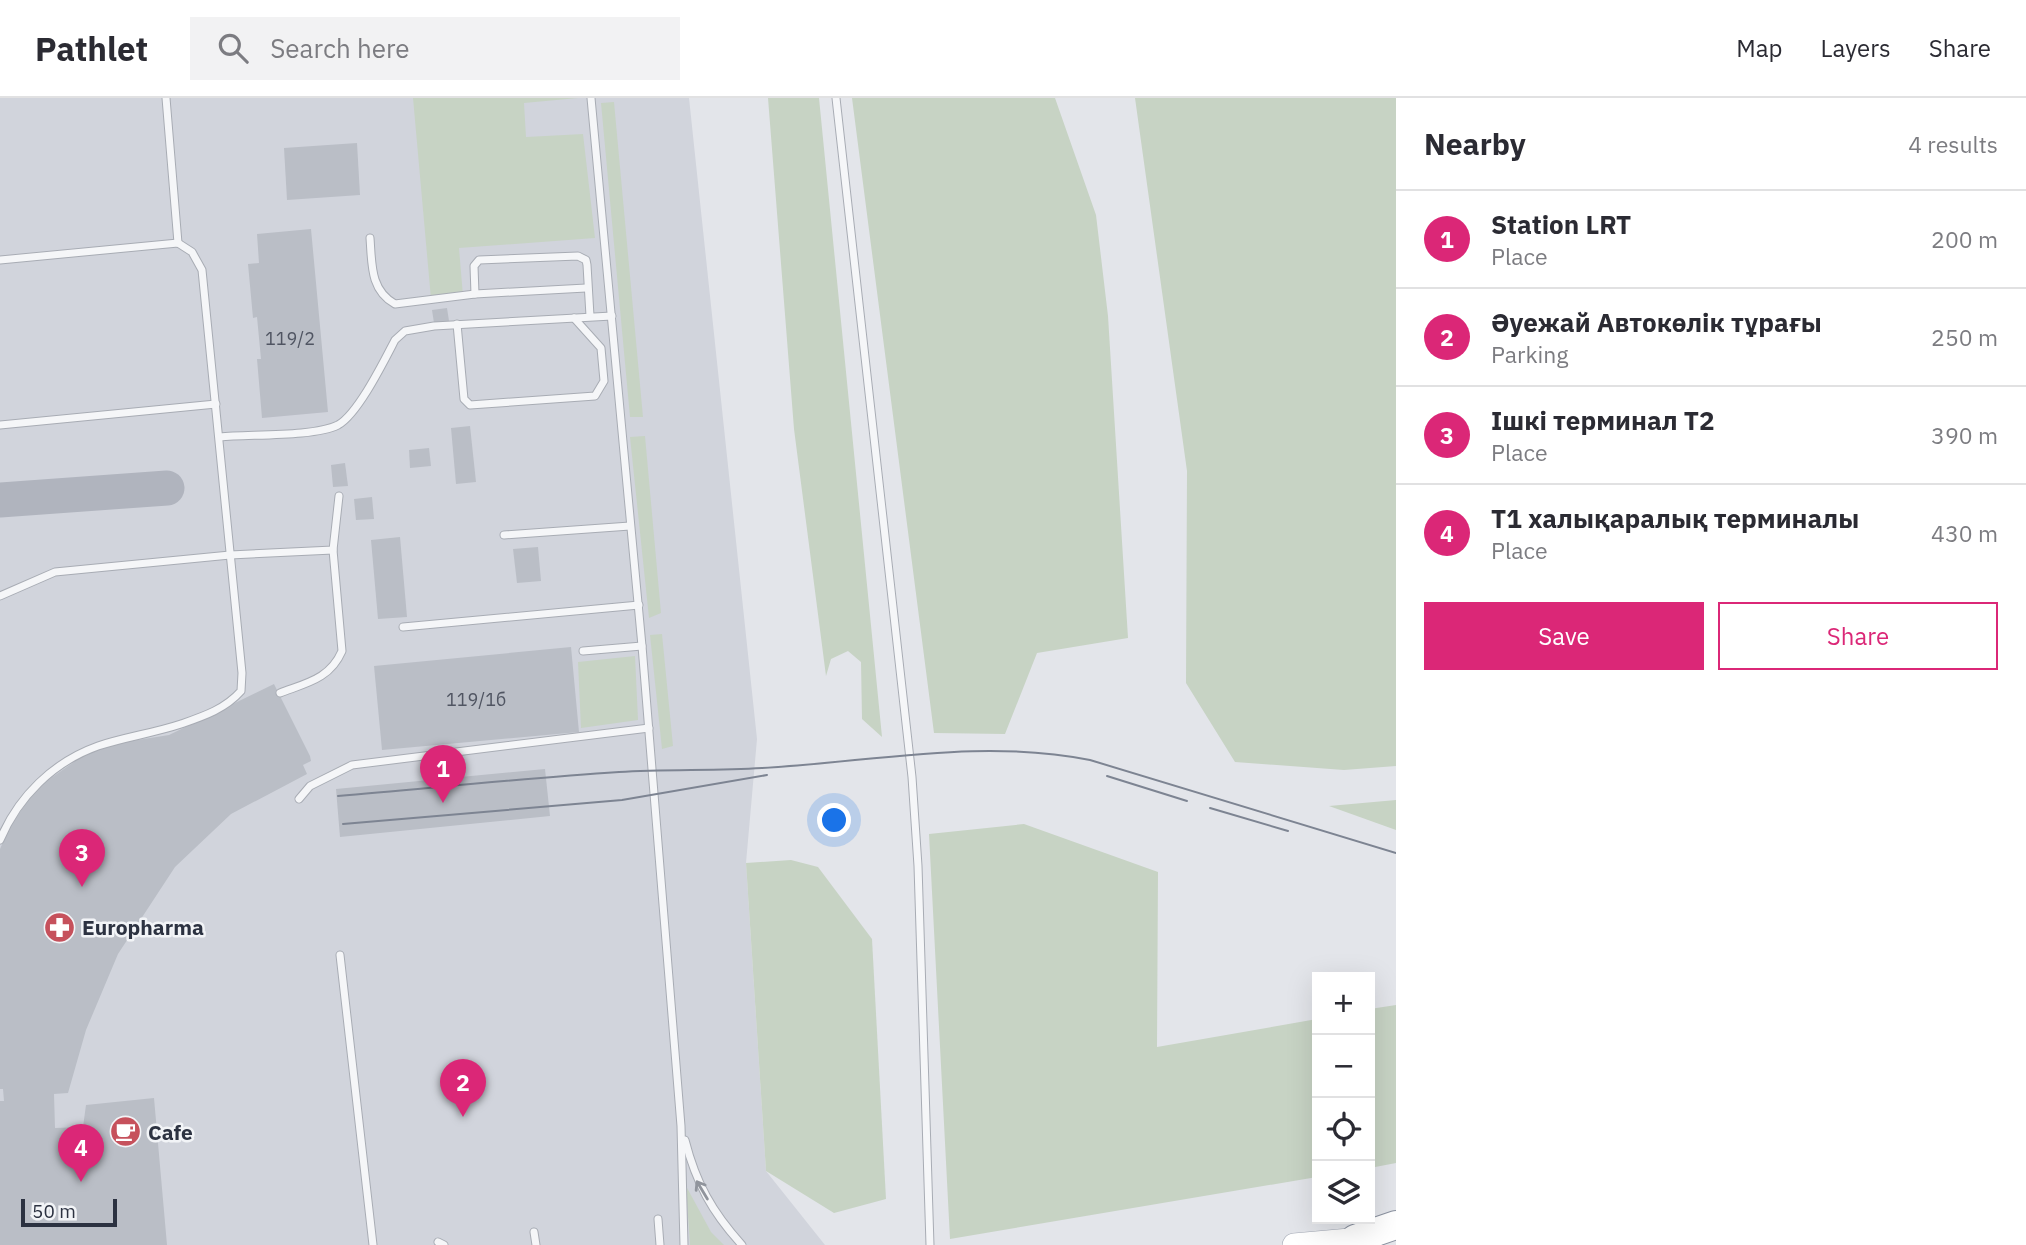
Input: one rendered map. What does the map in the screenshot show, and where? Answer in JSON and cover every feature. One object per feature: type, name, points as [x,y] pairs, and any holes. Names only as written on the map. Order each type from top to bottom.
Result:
[{"type":"highway","points":[[1355,1239],[1396,1225]]},
{"type":"main road","points":[[1294,1245],[1396,1236]]},
{"type":"lane","points":[[166,98],[178,243]]},
{"type":"lane","points":[[591,98],[649,728],[681,1126],[684,1245]]},
{"type":"lane","points":[[836,98],[912,777],[919,879],[930,1245]]},
{"type":"lane","points":[[370,238],[374,283],[384,298],[395,304],[475,294],[586,289]]},
{"type":"lane","points":[[0,260],[178,243],[192,252],[202,270],[220,437],[241,691],[229,704],[203,716],[97,747],[60,765],[32,788],[9,819],[0,840]]},
{"type":"lane","points":[[475,294],[474,266],[479,260],[578,256],[586,260],[590,316]]},
{"type":"lane","points":[[220,437],[321,430],[338,425],[356,406],[396,340],[405,331],[457,324],[612,316]]},
{"type":"lane","points":[[457,324],[464,400],[470,405],[596,396],[604,381],[601,348],[574,318]]},
{"type":"lane","points":[[0,425],[216,404]]},
{"type":"lane","points":[[280,693],[327,675],[336,665],[342,651],[334,550],[339,496]]},
{"type":"lane","points":[[504,535],[630,526]]},
{"type":"lane","points":[[0,596],[54,572],[230,555],[334,550]]},
{"type":"lane","points":[[403,627],[639,605]]},
{"type":"lane","points":[[583,652],[642,646]]},
{"type":"lane","points":[[299,799],[310,786],[352,765],[649,728]]},
{"type":"lane","points":[[340,955],[373,1245]]},
{"type":"lane","points":[[681,1126],[694,1177],[723,1225],[742,1245]]},
{"type":"lane","points":[[657,1219],[660,1245]]},
{"type":"lane","points":[[534,1232],[536,1245]]},
{"type":"shaded area","points":[[0,98],[689,98],[757,739],[746,863],[766,1171],[825,1245],[0,1245]]},
{"type":"green space","points":[[413,98],[578,98],[524,103],[526,137],[583,134],[595,238],[459,248],[463,296],[431,299]]},
{"type":"green space","points":[[768,98],[819,98],[882,737],[862,719],[861,662],[848,651],[831,659],[826,676],[794,429]]},
{"type":"green space","points":[[852,98],[1055,98],[1096,215],[1108,316],[1128,638],[1037,653],[1005,734],[934,733]]},
{"type":"green space","points":[[1135,98],[1396,98],[1396,766],[1344,770],[1235,762],[1186,683],[1187,471]]},
{"type":"green space","points":[[614,102],[643,417],[630,417],[601,103]]},
{"type":"green space","points":[[645,436],[661,613],[649,618],[630,437]]},
{"type":"green space","points":[[662,634],[673,746],[662,749],[650,635]]},
{"type":"green space","points":[[635,656],[638,720],[581,728],[578,662]]},
{"type":"green space","points":[[1396,800],[1396,830],[1329,806]]},
{"type":"green space","points":[[1024,824],[1158,872],[1157,1047],[1312,1020],[1312,1178],[950,1239],[929,834]]},
{"type":"green space","points":[[791,860],[818,867],[872,939],[886,1199],[834,1213],[766,1171],[746,863]]},
{"type":"green space","points":[[1396,1005],[1396,1163],[1375,1167],[1375,1035],[1375,1008]]},
{"type":"green space","points":[[686,1186],[711,1232],[724,1245],[690,1245]]},
{"type":"building","points":[[357,143],[360,195],[287,200],[284,148]]},
{"type":"building","points":[[311,229],[328,412],[262,418],[257,359],[261,359],[257,317],[253,318],[248,264],[259,263],[257,234]]},
{"type":"building","points":[[447,308],[449,321],[434,323],[432,310]]},
{"type":"building","points":[[470,426],[476,482],[456,484],[451,428]]},
{"type":"building","points":[[429,448],[431,466],[410,468],[409,450]]},
{"type":"building","points":[[345,463],[348,486],[333,487],[331,465]]},
{"type":"building","points":[[372,497],[374,519],[356,520],[354,499]]},
{"type":"building","points":[[400,537],[407,617],[378,619],[371,540]]},
{"type":"building","points":[[538,547],[541,581],[517,583],[513,549]]},
{"type":"building","points":[[571,647],[579,732],[382,750],[374,666]]},
{"type":"building","points":[[274,684],[310,756],[311,761],[303,765],[307,774],[231,814],[175,867],[118,954],[86,1030],[68,1093],[54,1094],[55,1128],[83,1127],[86,1105],[154,1098],[167,1245],[0,1245],[0,1101],[4,1101],[3,1089],[0,1089],[0,849],[10,826],[38,787],[84,755],[112,744],[169,735]]},
{"type":"building","points":[[545,769],[550,816],[340,837],[336,789]]},
{"type":"taxiway","points":[[0,500],[167,488]]},
{"type":"tram line","points":[[338,796],[619,772],[762,768],[967,751],[1008,751],[1090,760],[1396,853]]},
{"type":"tram line","points":[[343,824],[622,800],[767,775]]},
{"type":"tram line","points":[[1107,776],[1187,801]]},
{"type":"tram line","points":[[1210,808],[1288,831]]},
{"type":"place","name":"Station LRT","points":[[443,803]]},
{"type":"place","name":"Ішкі терминал T2","points":[[82,887]]},
{"type":"place","name":"Europharma","points":[[59,927]]},
{"type":"place","name":"Әуежай Автокөлік тұрағы","points":[[463,1117]]},
{"type":"place","name":"Cafe","points":[[125,1132]]},
{"type":"place","name":"T1 халықаралық терминалы","points":[[81,1182]]}]
